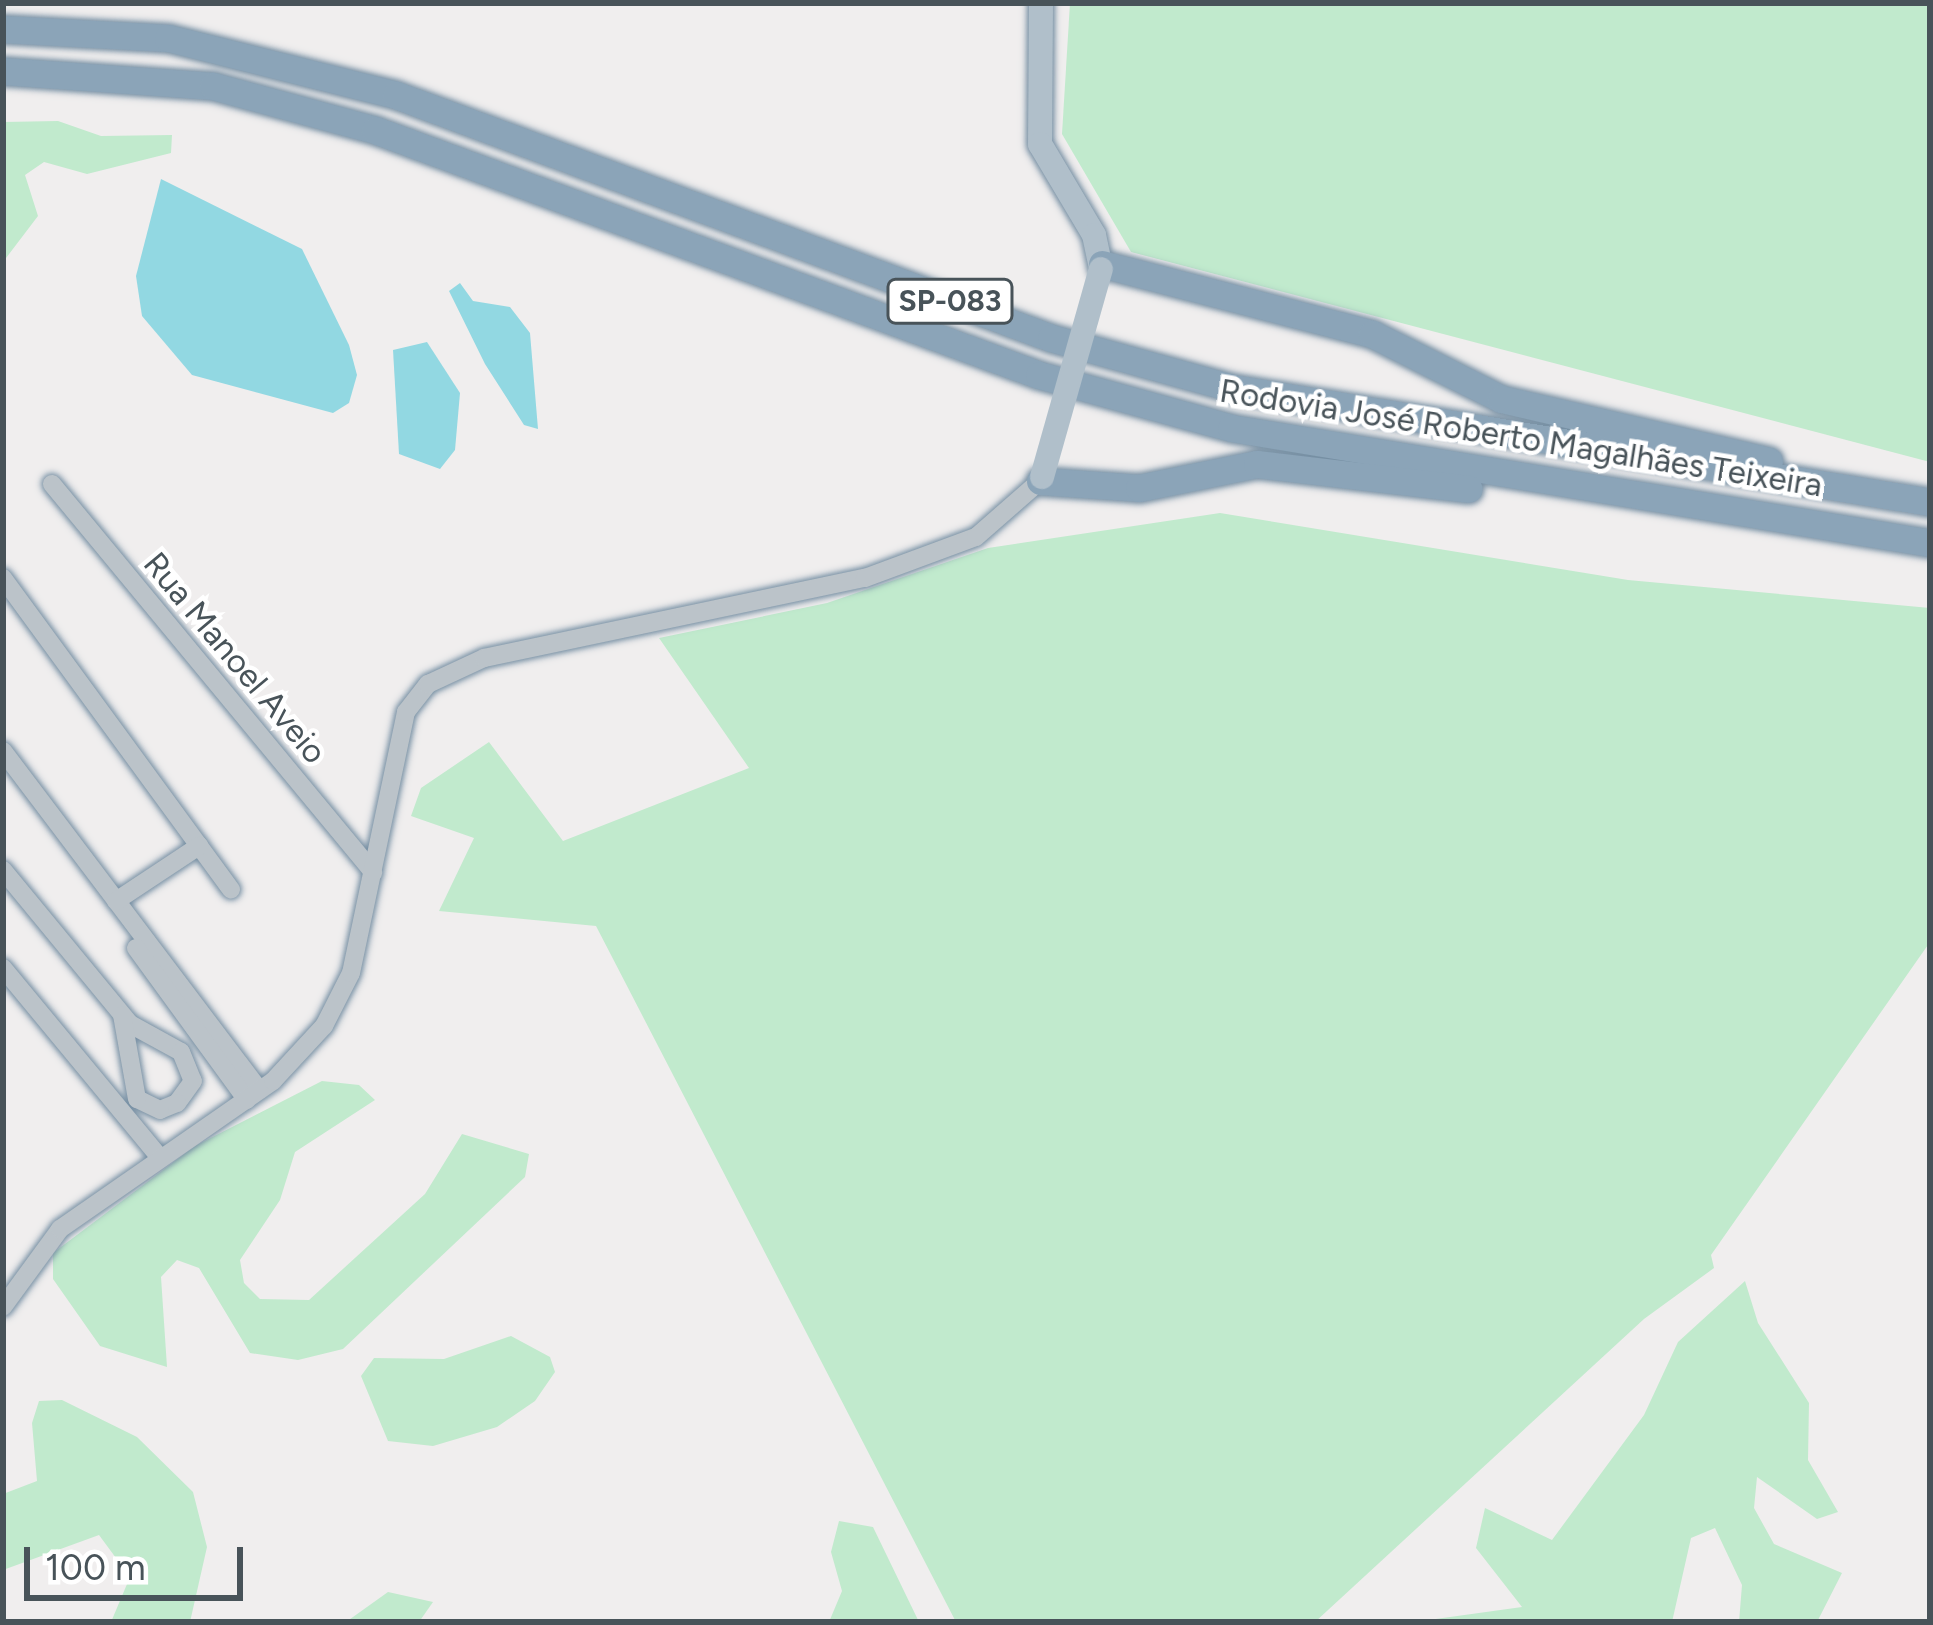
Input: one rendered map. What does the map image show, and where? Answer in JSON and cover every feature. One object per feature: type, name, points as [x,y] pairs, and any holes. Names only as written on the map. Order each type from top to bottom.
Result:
[{"type":"highway","name":"Rodovia José Roberto Magalhães Teixeira","points":[[3,29],[168,38],[396,95],[1051,338],[1232,388],[1924,500]]},
{"type":"highway","name":"Rodovia José Roberto Magalhães Teixeira","points":[[3,71],[190,82],[375,130],[1135,404],[1398,460],[1930,543]]},
{"type":"highway","points":[[1101,266],[1372,334],[1501,399],[1924,500]]},
{"type":"highway","points":[[1041,479],[1139,488],[1257,464],[1717,509]]},
{"type":"main road","points":[[1041,3],[1040,143],[1101,266],[1041,479]]},
{"type":"street","points":[[3,1307],[60,1228],[295,1061],[341,999],[406,712],[428,684],[484,658],[866,578],[976,537],[1041,479]]},
{"type":"street","name":"Rua Manoel Aveio","points":[[52,484],[373,872]]},
{"type":"street","points":[[3,578],[231,889]]},
{"type":"street","points":[[3,752],[253,1095]]},
{"type":"street","points":[[3,771],[253,1095]]},
{"type":"street","points":[[116,901],[199,846]]},
{"type":"street","points":[[3,870],[122,1015],[188,1062],[193,1081],[177,1103],[160,1110],[137,1099],[122,1015]]},
{"type":"street","points":[[3,968],[160,1158]]},
{"type":"green space","points":[[1070,3],[1930,3],[1930,462],[1131,252],[1062,134]]},
{"type":"green space","points":[[58,121],[101,136],[172,135],[171,153],[87,174],[44,162],[25,175],[38,216],[3,262],[3,122]]},
{"type":"green space","points":[[1220,513],[1628,580],[1930,608],[1930,942],[1711,1255],[1714,1268],[1644,1319],[1315,1622],[956,1622],[596,926],[439,911],[474,838],[411,816],[421,788],[489,742],[563,841],[749,768],[659,638],[827,603],[988,548]]},
{"type":"green space","points":[[322,1081],[359,1085],[375,1100],[295,1152],[280,1200],[240,1260],[244,1283],[260,1299],[309,1300],[425,1194],[462,1134],[529,1154],[525,1177],[343,1349],[298,1360],[250,1353],[199,1268],[177,1260],[161,1277],[167,1367],[100,1346],[53,1279],[53,1253],[195,1146]]},
{"type":"green space","points":[[1745,1281],[1758,1323],[1809,1403],[1808,1460],[1838,1512],[1817,1519],[1757,1477],[1754,1508],[1774,1544],[1842,1573],[1817,1622],[1739,1622],[1742,1585],[1715,1528],[1691,1538],[1672,1622],[1414,1622],[1522,1607],[1476,1548],[1485,1508],[1552,1540],[1644,1415],[1678,1342]]},
{"type":"green space","points":[[511,1336],[550,1357],[555,1372],[535,1401],[497,1427],[433,1446],[388,1441],[361,1376],[374,1358],[444,1359]]},
{"type":"green space","points":[[62,1400],[137,1437],[193,1492],[207,1547],[190,1622],[111,1622],[130,1577],[99,1535],[3,1570],[3,1494],[37,1481],[32,1423],[39,1401]]},
{"type":"green space","points":[[839,1521],[873,1527],[919,1622],[829,1622],[842,1591],[831,1552]]},
{"type":"green space","points":[[388,1592],[433,1602],[419,1622],[346,1622]]},
{"type":"water","points":[[161,179],[302,249],[349,345],[357,375],[349,403],[333,413],[192,375],[142,316],[136,276]]},
{"type":"water","points":[[460,283],[473,301],[510,307],[530,333],[538,429],[524,425],[485,364],[449,291]]},
{"type":"water","points":[[427,342],[460,393],[455,450],[440,469],[399,454],[393,350]]}]
